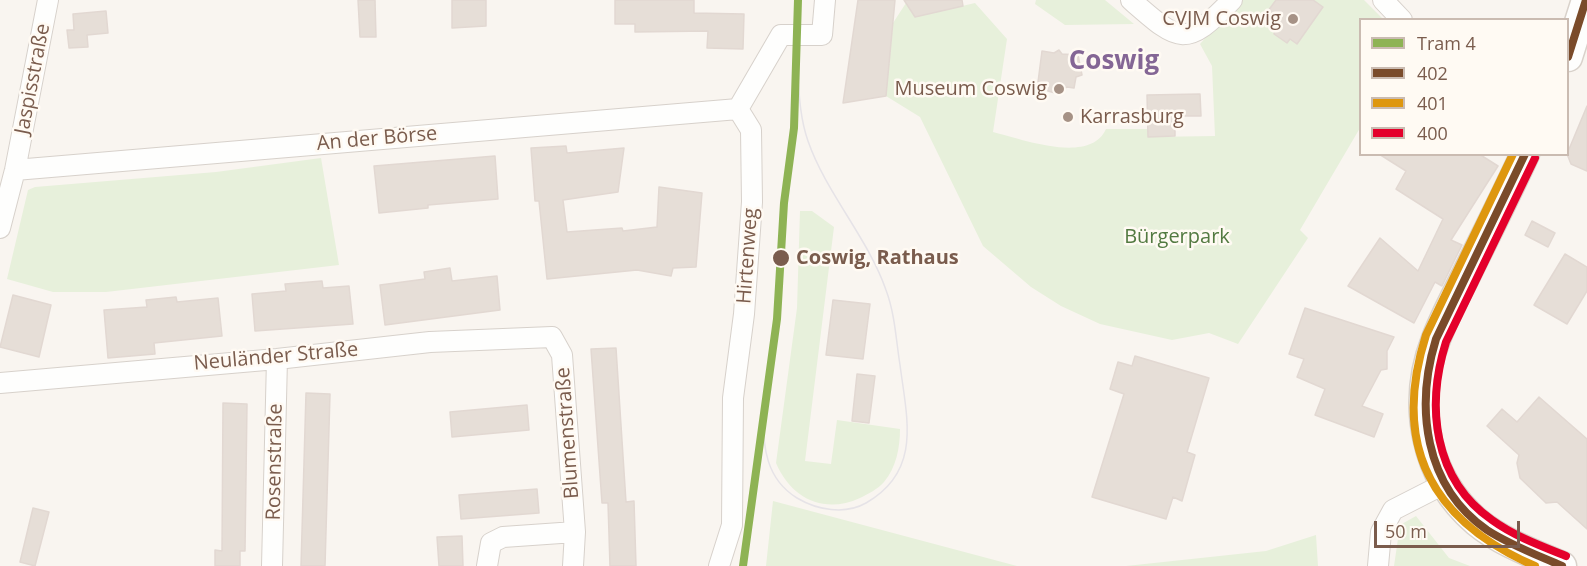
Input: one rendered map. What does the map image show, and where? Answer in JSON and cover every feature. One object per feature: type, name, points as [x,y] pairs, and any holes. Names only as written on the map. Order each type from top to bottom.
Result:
[{"type":"main road","points":[[1569,54],[1587,0]]},
{"type":"main road","points":[[1524,156],[1436,339],[1426,373],[1424,425],[1433,464],[1444,484],[1478,523],[1504,539],[1562,566]]},
{"type":"street","name":"Jaspisstraße","points":[[0,228],[15,170],[48,0]]},
{"type":"street","points":[[738,109],[781,35],[822,35],[825,0]]},
{"type":"street","points":[[1131,0],[1168,32],[1186,36],[1207,26],[1232,0]]},
{"type":"street","points":[[1383,0],[1400,18]]},
{"type":"street","name":"An der Börse","points":[[15,170],[738,109]]},
{"type":"street","name":"Hirtenweg","points":[[719,566],[732,525],[733,398],[744,314],[752,202],[751,130],[738,109]]},
{"type":"street","name":"Neuländer Straße","points":[[0,383],[277,359],[430,342],[552,336]]},
{"type":"street","name":"Blumenstraße","points":[[552,336],[562,355],[575,532],[573,566]]},
{"type":"street","name":"Rosenstraße","points":[[272,566],[277,359]]},
{"type":"street","points":[[1378,566],[1381,532],[1393,510],[1444,484]]},
{"type":"street","points":[[487,566],[491,543],[503,537],[575,532]]},
{"type":"green space","points":[[1036,0],[1105,0],[1134,24],[1065,25],[1035,4]]},
{"type":"green space","name":"Bürgerpark","points":[[1239,0],[1364,0],[1382,18],[1359,18],[1359,130],[1300,230],[1308,238],[1238,344],[1209,333],[1172,340],[1100,324],[1061,306],[1031,287],[983,246],[920,117],[886,96],[893,23],[906,3],[915,17],[975,3],[1007,39],[993,132],[1037,144],[1071,148],[1086,146],[1098,140],[1106,129],[1148,129],[1149,137],[1215,136],[1212,66],[1200,44]]},
{"type":"green space","points":[[321,158],[339,265],[106,292],[53,292],[7,279],[28,190],[35,187],[216,172]]},
{"type":"green space","points":[[800,211],[812,211],[834,227],[805,461],[831,464],[837,420],[900,429],[896,457],[892,470],[884,482],[876,489],[847,503],[822,504],[800,495],[783,476],[776,463],[797,308]]},
{"type":"green space","points":[[773,501],[1017,566],[766,566]]},
{"type":"green space","points":[[1416,516],[1449,558],[1470,566],[1394,566],[1400,525]]},
{"type":"green space","points":[[1316,535],[1318,566],[1126,566],[1266,551]]},
{"type":"building","points":[[358,0],[375,0],[376,37],[360,37]]},
{"type":"building","points":[[452,0],[486,0],[486,26],[452,28]]},
{"type":"building","points":[[615,0],[694,0],[694,13],[744,14],[743,49],[707,48],[708,31],[635,32],[635,24],[615,24]]},
{"type":"building","points":[[858,0],[895,0],[886,96],[843,103]]},
{"type":"building","points":[[904,0],[962,0],[963,6],[915,17]]},
{"type":"building","name":"CVJM Coswig","points":[[1276,0],[1313,0],[1323,7],[1297,44],[1290,39],[1287,43],[1274,34],[1277,23],[1265,15]]},
{"type":"building","points":[[106,11],[108,33],[87,35],[88,47],[69,48],[67,30],[74,30],[73,14]]},
{"type":"building","points":[[1059,50],[1062,54],[1078,55],[1082,75],[1076,77],[1074,88],[1067,87],[1055,93],[1048,91],[1043,83],[1038,82],[1042,51],[1054,53]]},
{"type":"building","points":[[1200,94],[1201,116],[1175,116],[1175,136],[1148,137],[1147,95]]},
{"type":"building","points":[[1587,106],[1587,171],[1571,164],[1568,156]]},
{"type":"building","points":[[566,146],[567,153],[624,148],[618,192],[563,200],[567,232],[622,228],[623,231],[657,227],[659,187],[702,193],[696,267],[673,268],[671,276],[637,270],[547,279],[539,201],[535,201],[531,148]]},
{"type":"building","points":[[495,156],[498,199],[428,205],[428,208],[379,213],[374,166]]},
{"type":"building","points":[[1382,156],[1482,156],[1498,166],[1451,240],[1462,245],[1442,286],[1435,282],[1414,323],[1348,286],[1380,238],[1418,271],[1443,219],[1396,189],[1406,171]]},
{"type":"building","points":[[1532,221],[1555,233],[1548,247],[1525,235]]},
{"type":"building","points":[[1565,254],[1587,267],[1587,291],[1567,324],[1534,305]]},
{"type":"building","points":[[450,268],[452,281],[497,276],[500,310],[385,325],[380,285],[425,279],[424,272]]},
{"type":"building","points":[[322,281],[323,288],[349,286],[353,324],[255,331],[252,294],[286,291],[285,284]]},
{"type":"building","points":[[13,295],[51,305],[39,357],[0,347]]},
{"type":"building","points":[[176,297],[177,302],[218,298],[222,336],[154,343],[155,354],[108,358],[104,310],[147,307],[146,300]]},
{"type":"building","points":[[833,300],[870,304],[863,359],[826,355]]},
{"type":"building","points":[[1305,308],[1394,337],[1387,351],[1387,369],[1381,370],[1362,406],[1383,414],[1374,437],[1315,415],[1325,389],[1297,377],[1304,359],[1289,354]]},
{"type":"building","points":[[616,348],[626,502],[634,501],[636,566],[610,566],[608,503],[602,503],[591,349]]},
{"type":"building","points":[[1135,356],[1209,378],[1187,452],[1195,455],[1182,501],[1173,497],[1166,519],[1092,497],[1124,394],[1110,389],[1118,362],[1132,366]]},
{"type":"building","points":[[857,374],[875,376],[869,423],[852,421]]},
{"type":"building","points":[[306,393],[330,394],[325,566],[301,566]]},
{"type":"building","points":[[1539,397],[1587,439],[1587,529],[1557,502],[1546,503],[1520,478],[1517,463],[1519,455],[1487,426],[1502,409],[1517,422]]},
{"type":"building","points":[[223,403],[247,404],[245,551],[240,551],[240,566],[215,566],[215,550],[222,551]]},
{"type":"building","points":[[527,405],[529,430],[452,437],[450,412]]},
{"type":"building","points":[[537,489],[539,513],[461,519],[459,495]]},
{"type":"building","points":[[33,508],[49,512],[35,566],[20,562]]},
{"type":"building","points":[[462,536],[463,566],[439,566],[437,537]]},
{"type":"tram line","name":"4","points":[[743,566],[777,319],[784,203],[794,128],[798,0]]},
{"type":"tram line","points":[[763,415],[764,439],[768,461],[773,472],[787,490],[813,506],[840,510],[866,503],[884,490],[896,476],[903,460],[907,442],[906,405],[889,299],[869,252],[825,179],[808,141],[801,108],[796,51]]},
{"type":"transit line","name":"402","points":[[1569,54],[1586,0]]},
{"type":"transit line","name":"401","points":[[1512,156],[1426,335],[1416,375],[1414,411],[1418,445],[1428,475],[1446,502],[1469,526],[1499,548],[1535,566]]},
{"type":"transit line","name":"402","points":[[1524,156],[1436,339],[1426,391],[1426,418],[1430,444],[1438,468],[1450,491],[1466,512],[1487,530],[1524,550],[1562,566]]},
{"type":"transit line","name":"400","points":[[1535,158],[1446,342],[1436,391],[1436,416],[1439,440],[1446,463],[1457,484],[1472,503],[1509,531],[1566,556]]},
{"type":"place","name":"CVJM Coswig","points":[[1293,19]]},
{"type":"place","name":"Museum Coswig","points":[[1059,89]]},
{"type":"place","name":"Karrasburg","points":[[1068,117]]},
{"type":"place","name":"Coswig, Rathaus","points":[[781,258]]},
{"type":"district","name":"Coswig","points":[[1114,62]]}]
